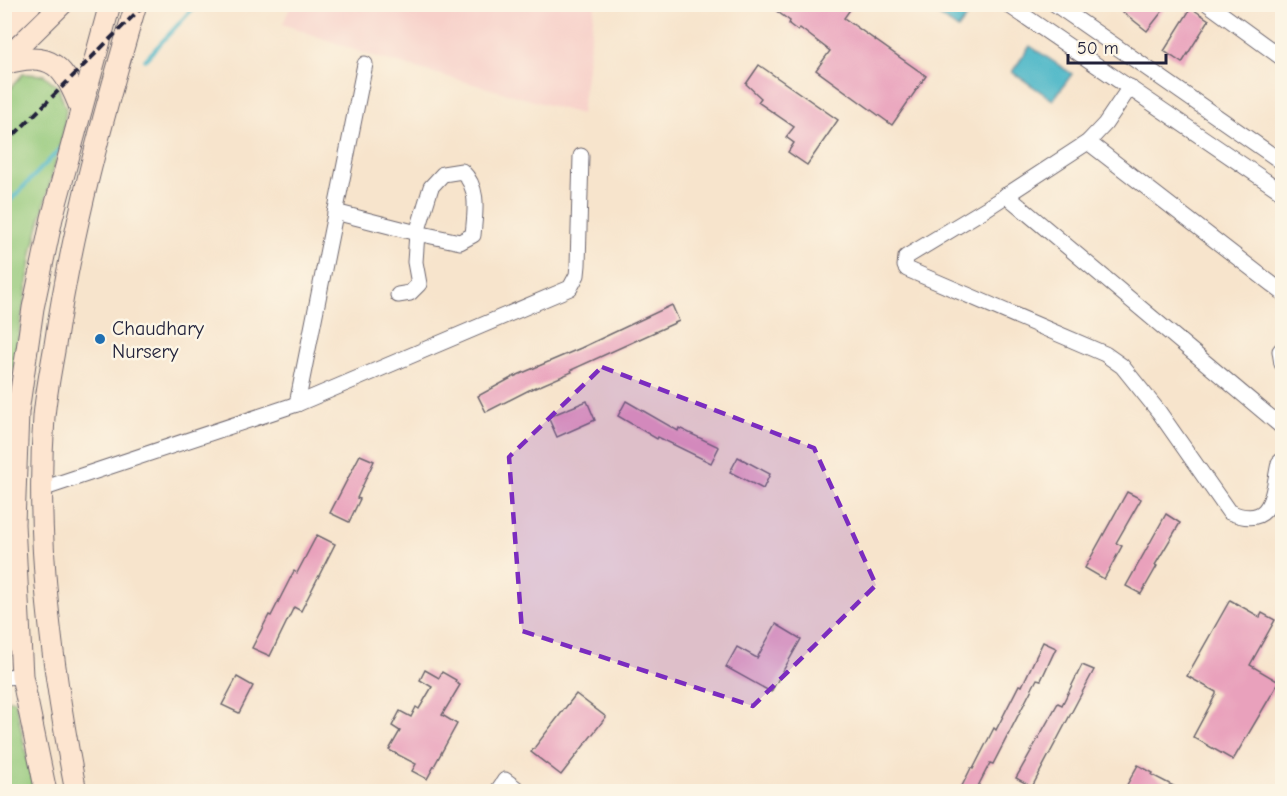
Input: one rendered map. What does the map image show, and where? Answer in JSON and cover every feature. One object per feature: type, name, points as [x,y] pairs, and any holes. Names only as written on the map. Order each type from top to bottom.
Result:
[{"type":"main road","points":[[4,30],[31,4]]},
{"type":"main road","points":[[4,63],[62,4]]},
{"type":"main road","points":[[46,792],[13,676],[11,573],[18,412],[38,286],[52,218],[110,4]]},
{"type":"main road","points":[[76,792],[64,731],[48,605],[41,520],[44,415],[60,311],[79,216],[136,4]]},
{"type":"main road","points":[[4,63],[25,58],[40,58],[51,62],[70,83],[81,110]]},
{"type":"street","points":[[1007,4],[1282,192]]},
{"type":"street","points":[[1055,4],[1282,162]]},
{"type":"street","points":[[1214,6],[1281,54]]},
{"type":"street","points":[[297,404],[364,64]]},
{"type":"street","points":[[1130,87],[1105,124],[1088,142],[906,257],[905,266],[907,269],[1105,354],[1122,366],[1159,411],[1229,512],[1242,518],[1256,518],[1264,512],[1269,506],[1279,463],[1282,460]]},
{"type":"street","points":[[1088,142],[1282,292]]},
{"type":"street","points":[[42,489],[297,404],[570,288],[577,275],[578,265],[581,156]]},
{"type":"street","points":[[335,212],[417,233],[460,242],[473,235],[477,203],[470,179],[462,171],[443,174],[431,187],[417,233],[416,262],[419,284],[410,293],[398,295]]},
{"type":"street","points":[[1006,195],[1282,427]]},
{"type":"street","points":[[1282,349],[1280,351],[1282,364]]},
{"type":"street","points":[[497,792],[505,780],[521,792]]},
{"type":"highlighted area","points":[[602,367],[814,448],[876,585],[753,706],[522,631],[509,457]]},
{"type":"shaded area","points":[[291,5],[595,5],[581,114],[366,54],[283,24]]},
{"type":"green space","points":[[23,74],[44,75],[58,87],[66,109],[63,134],[33,248],[11,383],[5,458],[5,94]]},
{"type":"green space","points":[[5,700],[15,700],[34,791],[5,791]]},
{"type":"water","points":[[924,5],[970,5],[974,7],[958,29]]},
{"type":"water","points":[[1030,46],[1072,74],[1053,100],[1012,72]]},
{"type":"building","points":[[767,4],[854,4],[844,18],[926,76],[892,125],[816,70],[830,51],[800,28],[798,31],[789,24],[790,21]]},
{"type":"building","points":[[1113,4],[1168,4],[1147,31]]},
{"type":"building","points":[[1191,8],[1209,20],[1182,63],[1164,51]]},
{"type":"building","points":[[759,65],[838,120],[807,165],[788,152],[794,143],[786,137],[794,127],[758,102],[761,98],[746,84]]},
{"type":"building","points":[[672,305],[679,321],[486,412],[478,396],[513,377]]},
{"type":"building","points":[[587,401],[595,420],[557,437],[548,417]]},
{"type":"building","points":[[626,401],[678,431],[679,428],[719,447],[711,463],[658,437],[657,439],[618,416]]},
{"type":"building","points":[[360,455],[374,461],[349,522],[330,513]]},
{"type":"building","points":[[738,457],[770,474],[763,489],[730,472]]},
{"type":"building","points":[[1127,492],[1141,499],[1116,543],[1122,546],[1104,579],[1085,568]]},
{"type":"building","points":[[1166,514],[1180,523],[1141,594],[1126,586]]},
{"type":"building","points":[[317,535],[335,544],[301,611],[294,607],[270,656],[252,648],[294,571],[297,573]]},
{"type":"building","points":[[1230,600],[1260,617],[1262,613],[1275,620],[1250,665],[1279,682],[1233,760],[1193,737],[1216,692],[1187,676]]},
{"type":"building","points":[[776,624],[801,639],[771,692],[726,667],[737,647],[757,658]]},
{"type":"building","points":[[1043,642],[1056,648],[1041,680],[1037,679],[993,764],[990,763],[975,792],[959,792],[994,728],[996,730],[1019,685],[1022,686]]},
{"type":"building","points":[[1082,665],[1094,670],[1032,787],[1016,778],[1058,703],[1062,705]]},
{"type":"building","points":[[425,670],[439,678],[442,672],[460,685],[442,715],[457,724],[427,779],[412,771],[416,764],[389,750],[400,731],[392,726],[400,711],[411,717],[416,707],[419,709],[432,687],[420,680]]},
{"type":"building","points":[[237,677],[253,686],[239,713],[222,705]]},
{"type":"building","points":[[576,694],[606,717],[561,775],[531,752]]},
{"type":"building","points":[[1138,765],[1153,773],[1152,775],[1185,792],[1123,792]]},
{"type":"waterway","points":[[145,60],[197,4]]},
{"type":"waterway","points":[[4,207],[62,147]]},
{"type":"railway","points":[[4,145],[145,4]]},
{"type":"place","name":"Chaudhary Nursery","points":[[100,339]]}]
